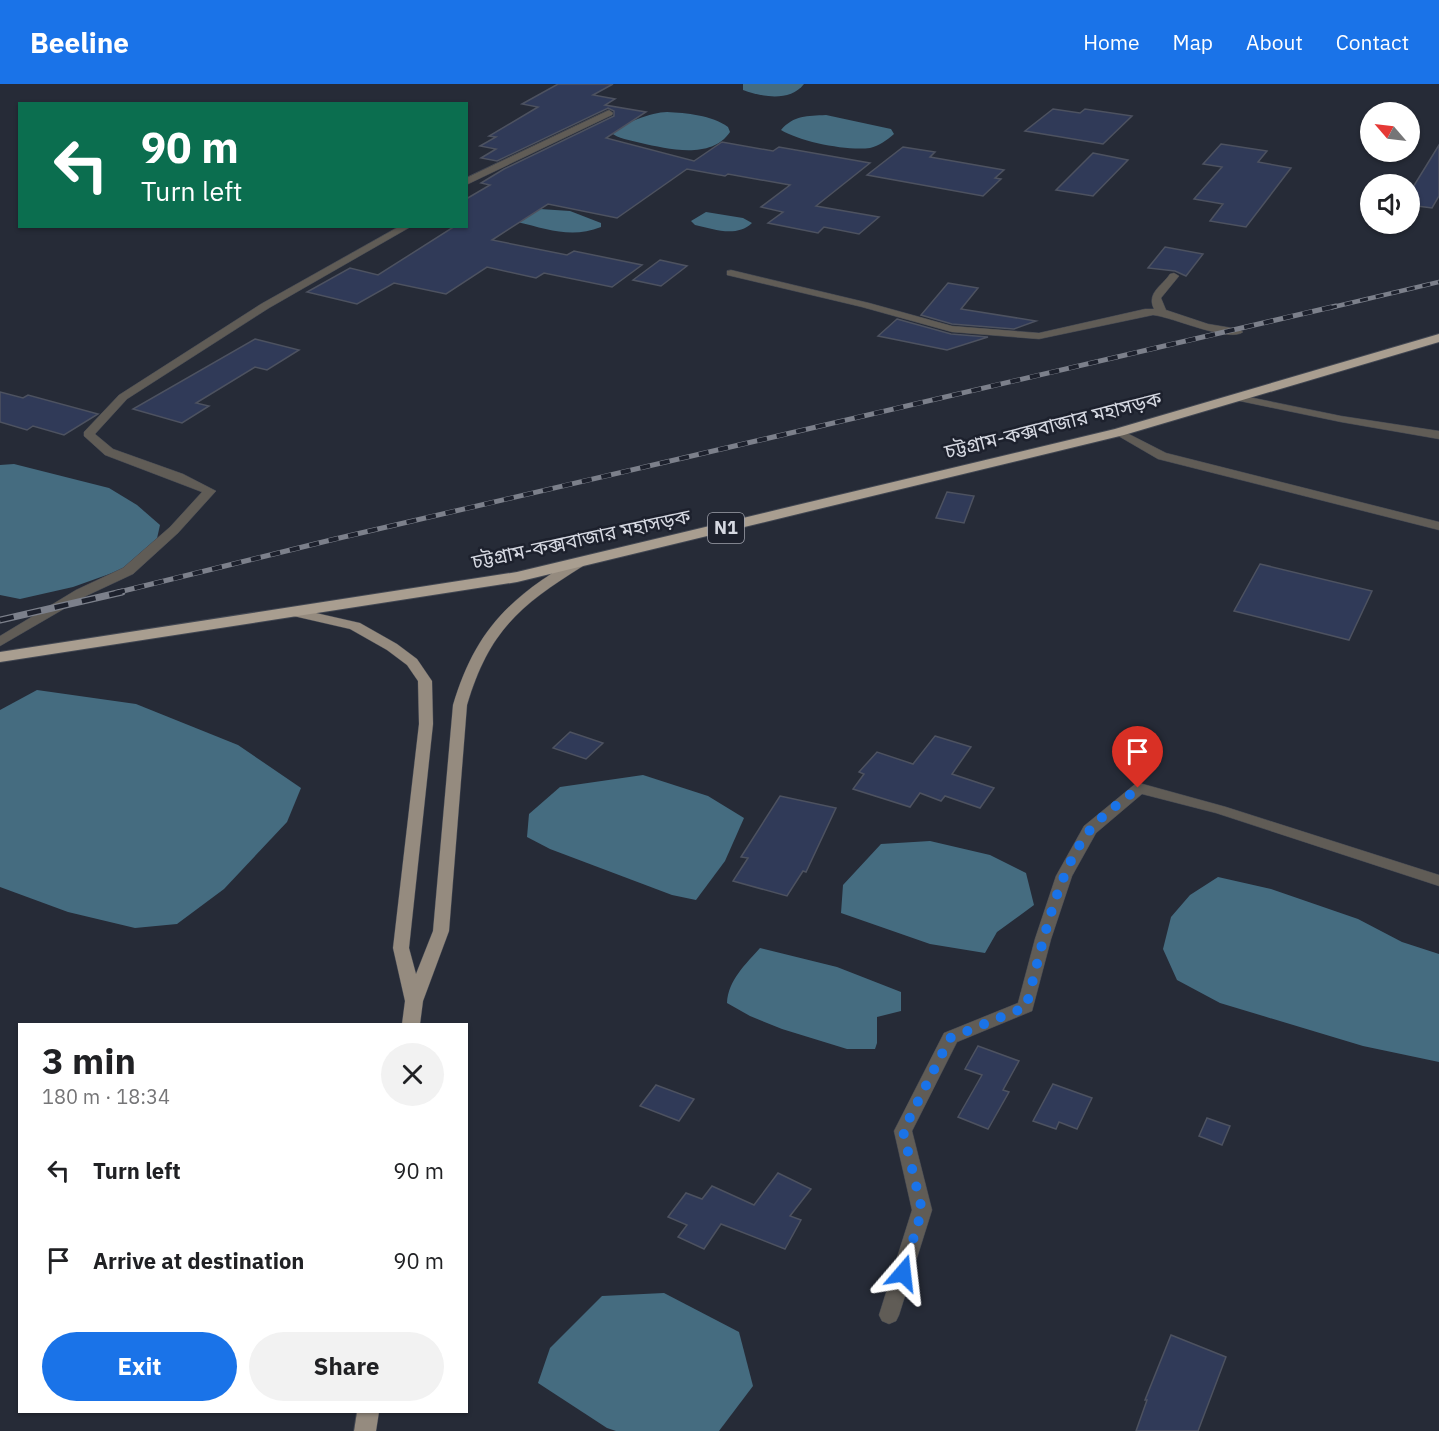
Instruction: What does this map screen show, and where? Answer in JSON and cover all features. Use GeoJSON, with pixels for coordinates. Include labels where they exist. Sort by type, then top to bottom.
{"type":"FeatureCollection","features":[{"type":"Feature","properties":{"kind":"highway","name":"চট্টগ্রাম-কক্সবাজার মহাসড়ক"},"geometry":{"type":"LineString","coordinates":[[0,657],[517,577],[1119,432],[1439,338]]}},
{"type":"Feature","properties":{"kind":"main road"},"geometry":{"type":"LineString","coordinates":[[411,1023],[414,1001],[441,931],[460,705],[472,667],[487,637],[511,610],[542,585],[578,563]]}},
{"type":"Feature","properties":{"kind":"main road"},"geometry":{"type":"LineString","coordinates":[[294,612],[355,626],[392,647],[412,662],[426,681],[426,724],[401,948],[414,1001]]}},
{"type":"Feature","properties":{"kind":"main road"},"geometry":{"type":"LineString","coordinates":[[365,1431],[368,1413]]}},
{"type":"Feature","properties":{"kind":"street"},"geometry":{"type":"LineString","coordinates":[[468,181],[609,113]]}},
{"type":"Feature","properties":{"kind":"street"},"geometry":{"type":"LineString","coordinates":[[0,642],[81,593],[128,571],[174,530],[210,491],[179,477],[109,452],[88,434],[123,397],[265,306],[404,228]]}},
{"type":"Feature","properties":{"kind":"street"},"geometry":{"type":"LineString","coordinates":[[731,273],[865,305],[952,330],[984,330],[1039,336],[1145,312],[1161,311],[1183,316],[1202,326],[1238,332]]}},
{"type":"Feature","properties":{"kind":"street"},"geometry":{"type":"LineString","coordinates":[[1161,311],[1156,296],[1172,282],[1174,276]]}},
{"type":"Feature","properties":{"kind":"street"},"geometry":{"type":"LineString","coordinates":[[1239,398],[1341,419],[1439,435]]}},
{"type":"Feature","properties":{"kind":"street"},"geometry":{"type":"LineString","coordinates":[[1119,432],[1162,456],[1439,526]]}},
{"type":"Feature","properties":{"kind":"street"},"geometry":{"type":"LineString","coordinates":[[889,1315],[922,1210],[903,1131],[950,1038],[1026,1007],[1064,876],[1090,830],[1138,788],[1221,810],[1439,881]]}},
{"type":"Feature","properties":{"kind":"water"},"geometry":{"type":"Polygon","coordinates":[[[743,84],[804,84],[791,94],[767,96],[743,90],[743,84]]]}},
{"type":"Feature","properties":{"kind":"water"},"geometry":{"type":"Polygon","coordinates":[[[667,112],[707,117],[722,123],[728,127],[730,132],[722,141],[712,146],[676,150],[620,138],[610,132],[646,116],[667,112]]]}},
{"type":"Feature","properties":{"kind":"water"},"geometry":{"type":"Polygon","coordinates":[[[826,115],[891,129],[894,134],[877,146],[860,149],[812,142],[781,130],[796,119],[826,115]]]}},
{"type":"Feature","properties":{"kind":"water"},"geometry":{"type":"Polygon","coordinates":[[[525,208],[570,211],[601,223],[601,227],[590,231],[569,233],[517,222],[525,208]]]}},
{"type":"Feature","properties":{"kind":"water"},"geometry":{"type":"Polygon","coordinates":[[[706,212],[743,218],[752,223],[746,228],[725,231],[695,225],[691,221],[706,212]]]}},
{"type":"Feature","properties":{"kind":"water"},"geometry":{"type":"Polygon","coordinates":[[[14,464],[109,488],[137,505],[160,525],[156,543],[129,567],[73,587],[20,599],[0,595],[0,465],[14,464]]]}},
{"type":"Feature","properties":{"kind":"water"},"geometry":{"type":"Polygon","coordinates":[[[37,690],[136,704],[238,745],[301,788],[287,822],[224,889],[177,924],[135,928],[68,912],[0,887],[0,710],[37,690]]]}},
{"type":"Feature","properties":{"kind":"water"},"geometry":{"type":"Polygon","coordinates":[[[643,775],[708,796],[744,818],[725,861],[696,900],[672,895],[550,849],[527,837],[529,814],[560,787],[643,775]]]}},
{"type":"Feature","properties":{"kind":"water"},"geometry":{"type":"Polygon","coordinates":[[[930,841],[990,855],[1026,873],[1034,905],[997,932],[985,953],[930,944],[841,913],[843,885],[881,844],[930,841]]]}},
{"type":"Feature","properties":{"kind":"water"},"geometry":{"type":"Polygon","coordinates":[[[1218,877],[1271,889],[1358,919],[1402,942],[1439,954],[1439,1062],[1363,1046],[1220,1003],[1177,980],[1163,949],[1171,917],[1190,895],[1218,877]]]}},
{"type":"Feature","properties":{"kind":"water"},"geometry":{"type":"Polygon","coordinates":[[[760,948],[837,967],[901,992],[901,1011],[877,1017],[875,1049],[847,1049],[782,1029],[750,1016],[727,1003],[728,995],[734,980],[760,948]]]}},
{"type":"Feature","properties":{"kind":"water"},"geometry":{"type":"Polygon","coordinates":[[[664,1293],[739,1332],[753,1386],[719,1431],[616,1431],[607,1428],[538,1383],[550,1348],[602,1296],[664,1293]]]}},
{"type":"Feature","properties":{"kind":"building"},"geometry":{"type":"Polygon","coordinates":[[[558,84],[613,84],[593,95],[615,99],[605,105],[646,112],[606,138],[694,161],[722,142],[773,151],[779,147],[870,163],[816,206],[879,217],[859,234],[824,227],[818,233],[768,223],[783,212],[761,207],[790,185],[687,169],[617,218],[548,204],[492,240],[567,255],[574,251],[642,265],[612,287],[544,273],[536,278],[487,267],[446,294],[394,283],[357,304],[307,292],[350,268],[378,275],[452,228],[468,228],[468,198],[490,185],[481,183],[504,169],[614,116],[614,111],[608,108],[497,161],[481,158],[496,149],[480,146],[496,137],[489,136],[538,107],[522,104],[558,84]]]}},
{"type":"Feature","properties":{"kind":"building"},"geometry":{"type":"Polygon","coordinates":[[[1053,109],[1080,113],[1085,109],[1132,116],[1103,144],[1025,131],[1053,109]]]}},
{"type":"Feature","properties":{"kind":"building"},"geometry":{"type":"Polygon","coordinates":[[[1221,144],[1267,151],[1258,162],[1291,168],[1246,227],[1210,221],[1223,204],[1194,199],[1222,167],[1203,164],[1221,144]]]}},
{"type":"Feature","properties":{"kind":"building"},"geometry":{"type":"Polygon","coordinates":[[[1439,145],[1439,196],[1432,208],[1420,206],[1420,176],[1439,145]]]}},
{"type":"Feature","properties":{"kind":"building"},"geometry":{"type":"Polygon","coordinates":[[[903,147],[935,152],[930,157],[1004,170],[995,178],[1001,179],[983,196],[867,175],[903,147]]]}},
{"type":"Feature","properties":{"kind":"building"},"geometry":{"type":"Polygon","coordinates":[[[1093,153],[1128,160],[1093,196],[1056,190],[1093,153]]]}},
{"type":"Feature","properties":{"kind":"building"},"geometry":{"type":"Polygon","coordinates":[[[1165,247],[1203,254],[1186,276],[1175,271],[1148,268],[1165,247]]]}},
{"type":"Feature","properties":{"kind":"building"},"geometry":{"type":"Polygon","coordinates":[[[660,260],[687,266],[661,286],[633,280],[660,260]]]}},
{"type":"Feature","properties":{"kind":"building"},"geometry":{"type":"Polygon","coordinates":[[[948,283],[978,288],[961,309],[1036,321],[1014,329],[952,324],[921,315],[948,283]]]}},
{"type":"Feature","properties":{"kind":"building"},"geometry":{"type":"Polygon","coordinates":[[[897,319],[951,334],[988,337],[947,350],[878,336],[897,319]]]}},
{"type":"Feature","properties":{"kind":"building"},"geometry":{"type":"Polygon","coordinates":[[[255,339],[299,350],[267,370],[255,367],[196,403],[209,406],[182,423],[133,409],[255,339]]]}},
{"type":"Feature","properties":{"kind":"building"},"geometry":{"type":"Polygon","coordinates":[[[0,392],[23,398],[28,395],[98,414],[64,435],[33,426],[27,430],[0,422],[0,392]]]}},
{"type":"Feature","properties":{"kind":"building"},"geometry":{"type":"Polygon","coordinates":[[[947,492],[974,496],[964,523],[936,518],[947,492]]]}},
{"type":"Feature","properties":{"kind":"building"},"geometry":{"type":"Polygon","coordinates":[[[1260,564],[1372,591],[1349,640],[1234,611],[1260,564]]]}},
{"type":"Feature","properties":{"kind":"building"},"geometry":{"type":"Polygon","coordinates":[[[570,732],[603,743],[586,759],[553,748],[570,732]]]}},
{"type":"Feature","properties":{"kind":"building"},"geometry":{"type":"Polygon","coordinates":[[[935,736],[971,747],[952,774],[994,788],[980,808],[945,796],[941,801],[920,793],[910,807],[853,789],[864,774],[859,772],[877,752],[913,764],[935,736]]]}},
{"type":"Feature","properties":{"kind":"building"},"geometry":{"type":"Polygon","coordinates":[[[780,796],[836,808],[806,872],[803,871],[787,896],[733,881],[748,858],[741,857],[780,796]]]}},
{"type":"Feature","properties":{"kind":"building"},"geometry":{"type":"Polygon","coordinates":[[[978,1046],[1019,1061],[1003,1090],[1009,1092],[988,1129],[958,1117],[982,1075],[965,1069],[978,1046]]]}},
{"type":"Feature","properties":{"kind":"building"},"geometry":{"type":"Polygon","coordinates":[[[1053,1084],[1092,1098],[1077,1129],[1059,1122],[1056,1129],[1033,1121],[1053,1084]]]}},
{"type":"Feature","properties":{"kind":"building"},"geometry":{"type":"Polygon","coordinates":[[[656,1085],[694,1099],[679,1121],[640,1106],[656,1085]]]}},
{"type":"Feature","properties":{"kind":"building"},"geometry":{"type":"Polygon","coordinates":[[[1207,1118],[1230,1126],[1222,1145],[1199,1136],[1207,1118]]]}},
{"type":"Feature","properties":{"kind":"building"},"geometry":{"type":"Polygon","coordinates":[[[778,1173],[811,1189],[790,1216],[801,1220],[785,1249],[721,1224],[704,1249],[678,1237],[687,1225],[668,1217],[686,1193],[702,1199],[712,1186],[754,1205],[778,1173]]]}},
{"type":"Feature","properties":{"kind":"building"},"geometry":{"type":"Polygon","coordinates":[[[1171,1335],[1226,1357],[1198,1431],[1136,1431],[1147,1400],[1145,1400],[1171,1335]]]}},
{"type":"Feature","properties":{"kind":"railway"},"geometry":{"type":"LineString","coordinates":[[1329,308],[1439,282]]}},
{"type":"Feature","properties":{"kind":"railway"},"geometry":{"type":"LineString","coordinates":[[115,593],[335,539],[1336,306]]}},
{"type":"Feature","properties":{"kind":"railway"},"geometry":{"type":"LineString","coordinates":[[0,620],[122,592]]}},
{"type":"Feature","properties":{"kind":"route"},"geometry":{"type":"LineString","coordinates":[[903,1273],[922,1210],[903,1131],[950,1038],[1026,1007],[1064,876],[1090,830],[1138,788]]}}]}
